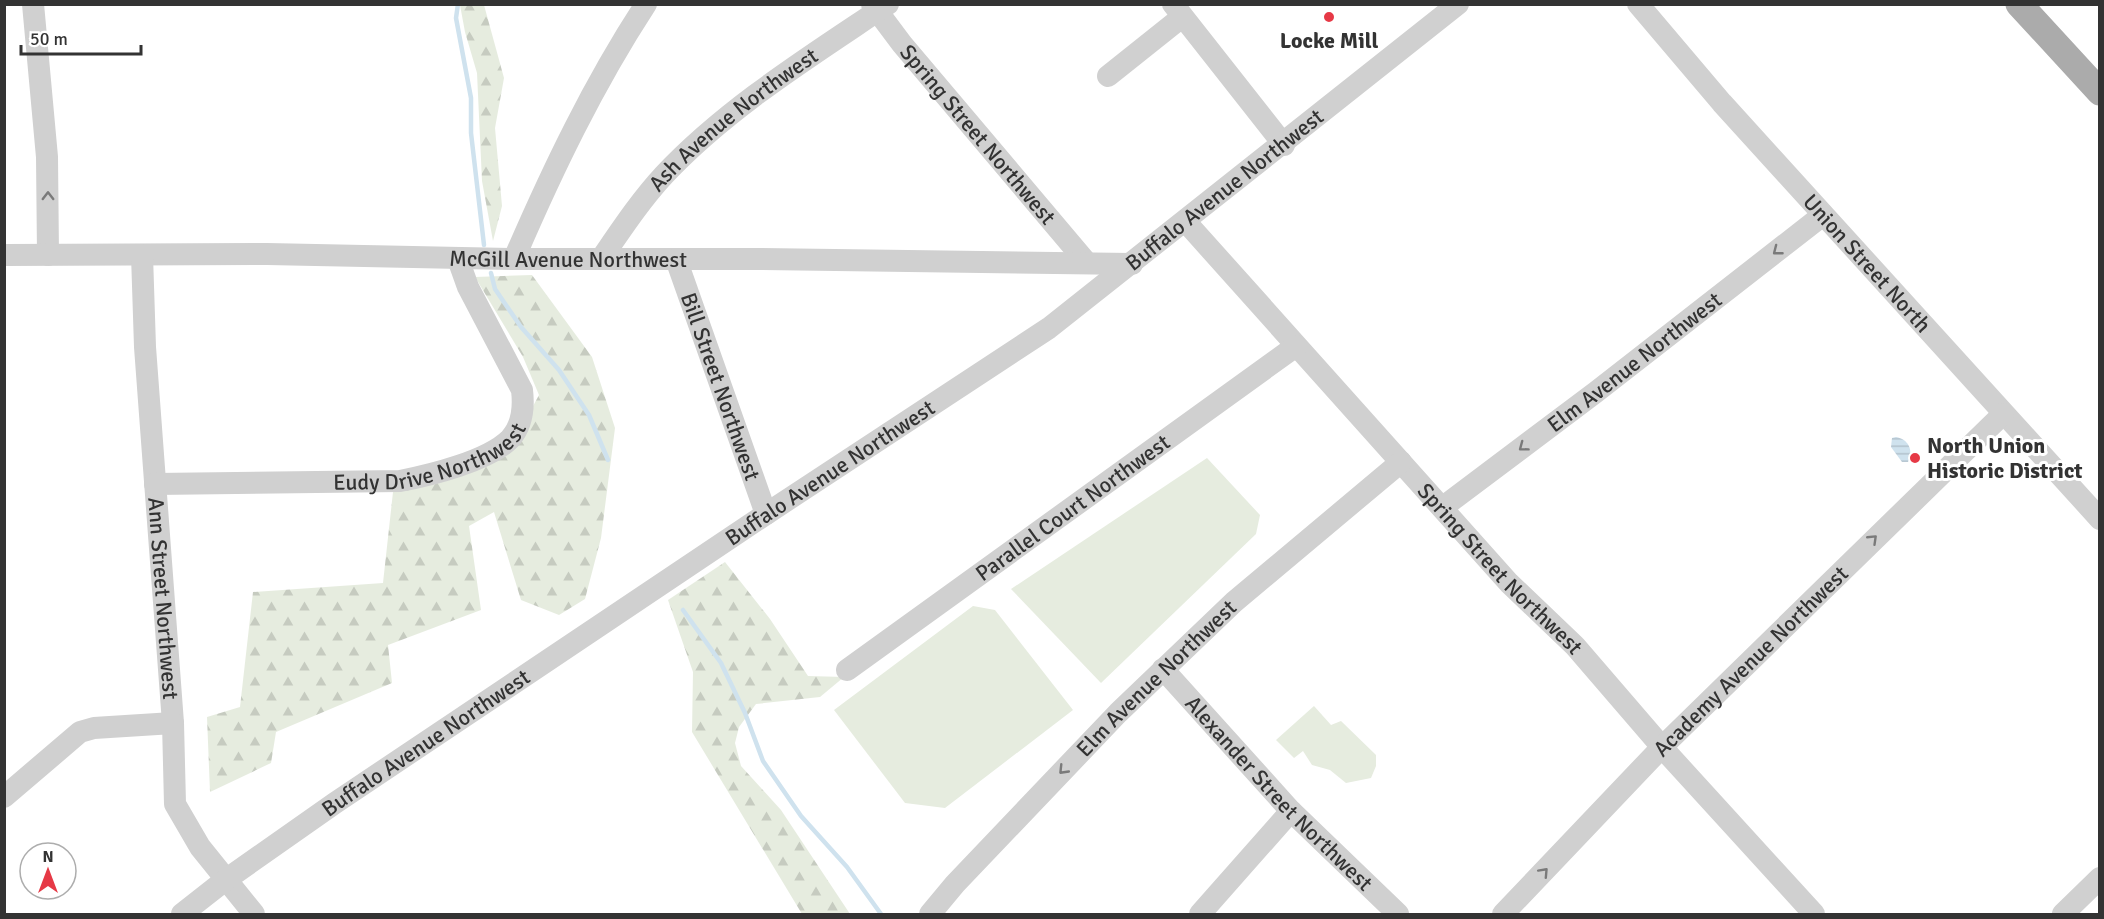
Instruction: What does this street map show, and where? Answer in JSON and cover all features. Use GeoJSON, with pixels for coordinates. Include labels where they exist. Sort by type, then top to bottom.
{"type":"FeatureCollection","features":[{"type":"Feature","properties":{"kind":"main road"},"geometry":{"type":"LineString","coordinates":[[2019,4],[2100,92]]}},
{"type":"Feature","properties":{"kind":"street"},"geometry":{"type":"LineString","coordinates":[[33,4],[47,157],[48,255]]}},
{"type":"Feature","properties":{"kind":"street"},"geometry":{"type":"LineString","coordinates":[[514,259],[553,170],[585,106],[646,4]]}},
{"type":"Feature","properties":{"kind":"street","name":"Buffalo Avenue Northwest"},"geometry":{"type":"LineString","coordinates":[[182,915],[224,880],[766,514],[1049,328],[1284,145],[1458,4]]}},
{"type":"Feature","properties":{"kind":"street","name":"Union Street North"},"geometry":{"type":"LineString","coordinates":[[1638,4],[1823,215],[2100,519]]}},
{"type":"Feature","properties":{"kind":"street","name":"Ash Avenue Northwest"},"geometry":{"type":"LineString","coordinates":[[602,259],[636,207],[664,175],[707,134],[786,73],[879,7]]}},
{"type":"Feature","properties":{"kind":"street","name":"Spring Street Northwest"},"geometry":{"type":"LineString","coordinates":[[879,7],[902,44],[1087,263]]}},
{"type":"Feature","properties":{"kind":"street"},"geometry":{"type":"LineString","coordinates":[[1108,76],[1177,10],[1284,145]]}},
{"type":"Feature","properties":{"kind":"street","name":"Elm Avenue Northwest"},"geometry":{"type":"LineString","coordinates":[[1443,507],[1596,392],[1823,215]]}},
{"type":"Feature","properties":{"kind":"street","name":"Spring Street Northwest"},"geometry":{"type":"LineString","coordinates":[[1186,222],[1509,583],[1575,646],[1662,747],[1814,915]]}},
{"type":"Feature","properties":{"kind":"street","name":"McGill Avenue Northwest"},"geometry":{"type":"LineString","coordinates":[[4,255],[267,254],[458,259],[1132,264]]}},
{"type":"Feature","properties":{"kind":"street","name":"Ann Street Northwest"},"geometry":{"type":"LineString","coordinates":[[142,255],[172,723],[175,804],[224,880],[254,915]]}},
{"type":"Feature","properties":{"kind":"street","name":"Eudy Drive Northwest"},"geometry":{"type":"LineString","coordinates":[[155,484],[400,481],[425,476],[487,454],[510,438],[520,421],[524,407],[522,390],[468,287],[458,259]]}},
{"type":"Feature","properties":{"kind":"street","name":"Bill Street Northwest"},"geometry":{"type":"LineString","coordinates":[[676,259],[766,514]]}},
{"type":"Feature","properties":{"kind":"street","name":"Parallel Court Northwest"},"geometry":{"type":"LineString","coordinates":[[847,670],[1296,346]]}},
{"type":"Feature","properties":{"kind":"street","name":"Academy Avenue Northwest"},"geometry":{"type":"LineString","coordinates":[[1503,915],[1662,747],[2004,414]]}},
{"type":"Feature","properties":{"kind":"street","name":"Elm Avenue Northwest"},"geometry":{"type":"LineString","coordinates":[[930,915],[955,884],[1163,669],[1234,602],[1401,462]]}},
{"type":"Feature","properties":{"kind":"street","name":"Alexander Street Northwest"},"geometry":{"type":"LineString","coordinates":[[1163,669],[1291,811],[1398,915]]}},
{"type":"Feature","properties":{"kind":"street"},"geometry":{"type":"LineString","coordinates":[[4,797],[80,732],[94,728],[172,723]]}},
{"type":"Feature","properties":{"kind":"street"},"geometry":{"type":"LineString","coordinates":[[1200,915],[1291,811]]}},
{"type":"Feature","properties":{"kind":"street"},"geometry":{"type":"LineString","coordinates":[[2063,915],[2100,878]]}},
{"type":"Feature","properties":{"kind":"green space"},"geometry":{"type":"Polygon","coordinates":[[[460,5],[484,5],[504,78],[495,128],[502,206],[493,241],[482,181],[477,73],[460,5]]]}},
{"type":"Feature","properties":{"kind":"green space"},"geometry":{"type":"Polygon","coordinates":[[[532,275],[592,357],[615,428],[601,538],[585,599],[559,615],[521,600],[494,512],[469,526],[481,610],[388,645],[392,683],[276,732],[271,763],[210,792],[207,717],[240,707],[253,592],[383,583],[393,492],[506,456],[539,395],[523,357],[475,277],[532,275]]]}},
{"type":"Feature","properties":{"kind":"green space"},"geometry":{"type":"Polygon","coordinates":[[[1207,458],[1260,515],[1256,534],[1101,683],[1011,589],[1207,458]]]}},
{"type":"Feature","properties":{"kind":"green space"},"geometry":{"type":"Polygon","coordinates":[[[725,562],[770,619],[808,676],[844,677],[820,697],[756,704],[739,727],[735,743],[741,766],[781,810],[850,914],[802,914],[692,732],[693,672],[668,600],[725,562]]]}},
{"type":"Feature","properties":{"kind":"green space"},"geometry":{"type":"Polygon","coordinates":[[[973,606],[995,610],[1073,710],[945,808],[905,803],[834,710],[973,606]]]}},
{"type":"Feature","properties":{"kind":"green space"},"geometry":{"type":"Polygon","coordinates":[[[1314,706],[1331,725],[1341,721],[1376,755],[1376,766],[1371,778],[1346,783],[1330,770],[1312,765],[1303,751],[1294,758],[1276,740],[1314,706]]]}},
{"type":"Feature","properties":{"kind":"water"},"geometry":{"type":"Polygon","coordinates":[[[1892,438],[1904,440],[1909,446],[1908,462],[1902,462],[1891,447],[1892,438]]]}},
{"type":"Feature","properties":{"kind":"waterway"},"geometry":{"type":"LineString","coordinates":[[458,4],[456,18],[471,98],[471,133],[484,245]]}},
{"type":"Feature","properties":{"kind":"waterway"},"geometry":{"type":"LineString","coordinates":[[491,273],[495,289],[521,327],[559,370],[589,415],[608,460]]}},
{"type":"Feature","properties":{"kind":"waterway"},"geometry":{"type":"LineString","coordinates":[[683,610],[721,663],[745,713],[763,761],[801,816],[847,867],[881,914]]}},
{"type":"Feature","properties":{"kind":"place","name":"Locke Mill"},"geometry":{"type":"Point","coordinates":[1329,17]}},
{"type":"Feature","properties":{"kind":"place","name":"North Union Historic District"},"geometry":{"type":"Point","coordinates":[1915,458]}}]}
